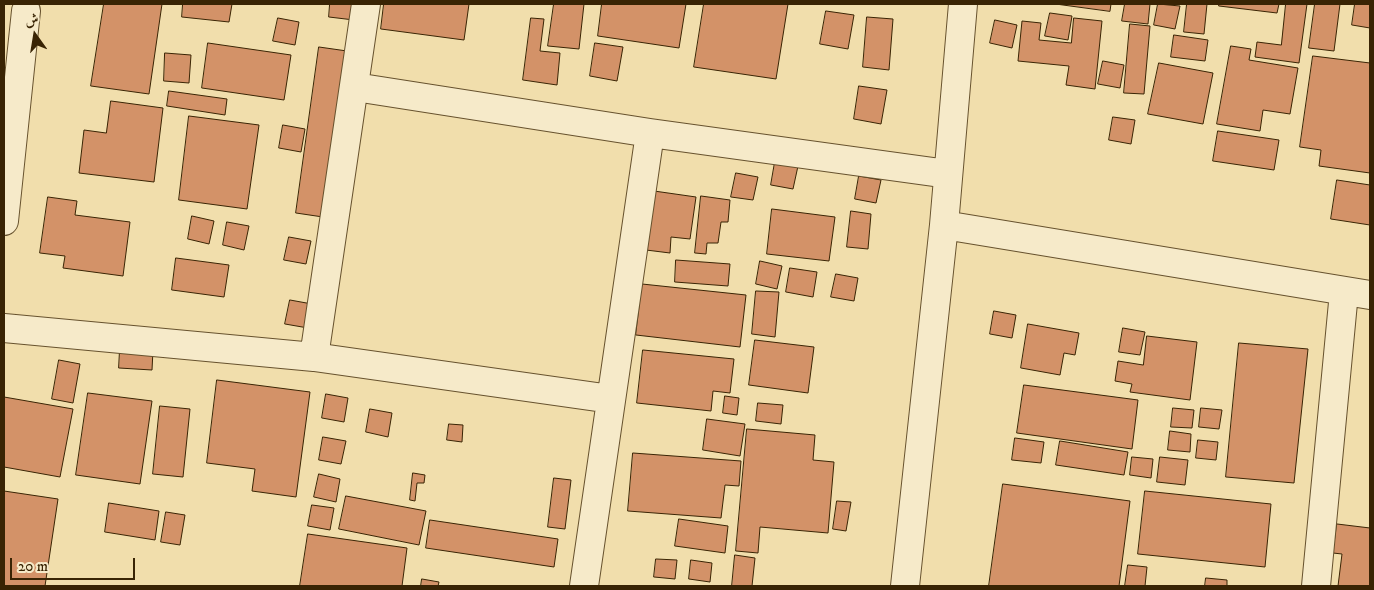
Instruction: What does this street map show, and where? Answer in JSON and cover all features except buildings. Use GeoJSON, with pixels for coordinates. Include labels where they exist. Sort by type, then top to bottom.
{"type":"FeatureCollection","features":[{"type":"Feature","properties":{"kind":"street"},"geometry":{"type":"LineString","coordinates":[[314,356],[366,4]]}},
{"type":"Feature","properties":{"kind":"street"},"geometry":{"type":"LineString","coordinates":[[905,586],[944,225],[963,4]]}},
{"type":"Feature","properties":{"kind":"street"},"geometry":{"type":"LineString","coordinates":[[4,221],[19,7]]}},
{"type":"Feature","properties":{"kind":"street"},"geometry":{"type":"LineString","coordinates":[[355,87],[650,132],[948,174]]}},
{"type":"Feature","properties":{"kind":"street"},"geometry":{"type":"LineString","coordinates":[[584,586],[650,132]]}},
{"type":"Feature","properties":{"kind":"street"},"geometry":{"type":"LineString","coordinates":[[944,225],[1370,295]]}},
{"type":"Feature","properties":{"kind":"street"},"geometry":{"type":"LineString","coordinates":[[1316,586],[1344,292]]}},
{"type":"Feature","properties":{"kind":"street"},"geometry":{"type":"LineString","coordinates":[[4,328],[314,356],[611,398]]}}]}
